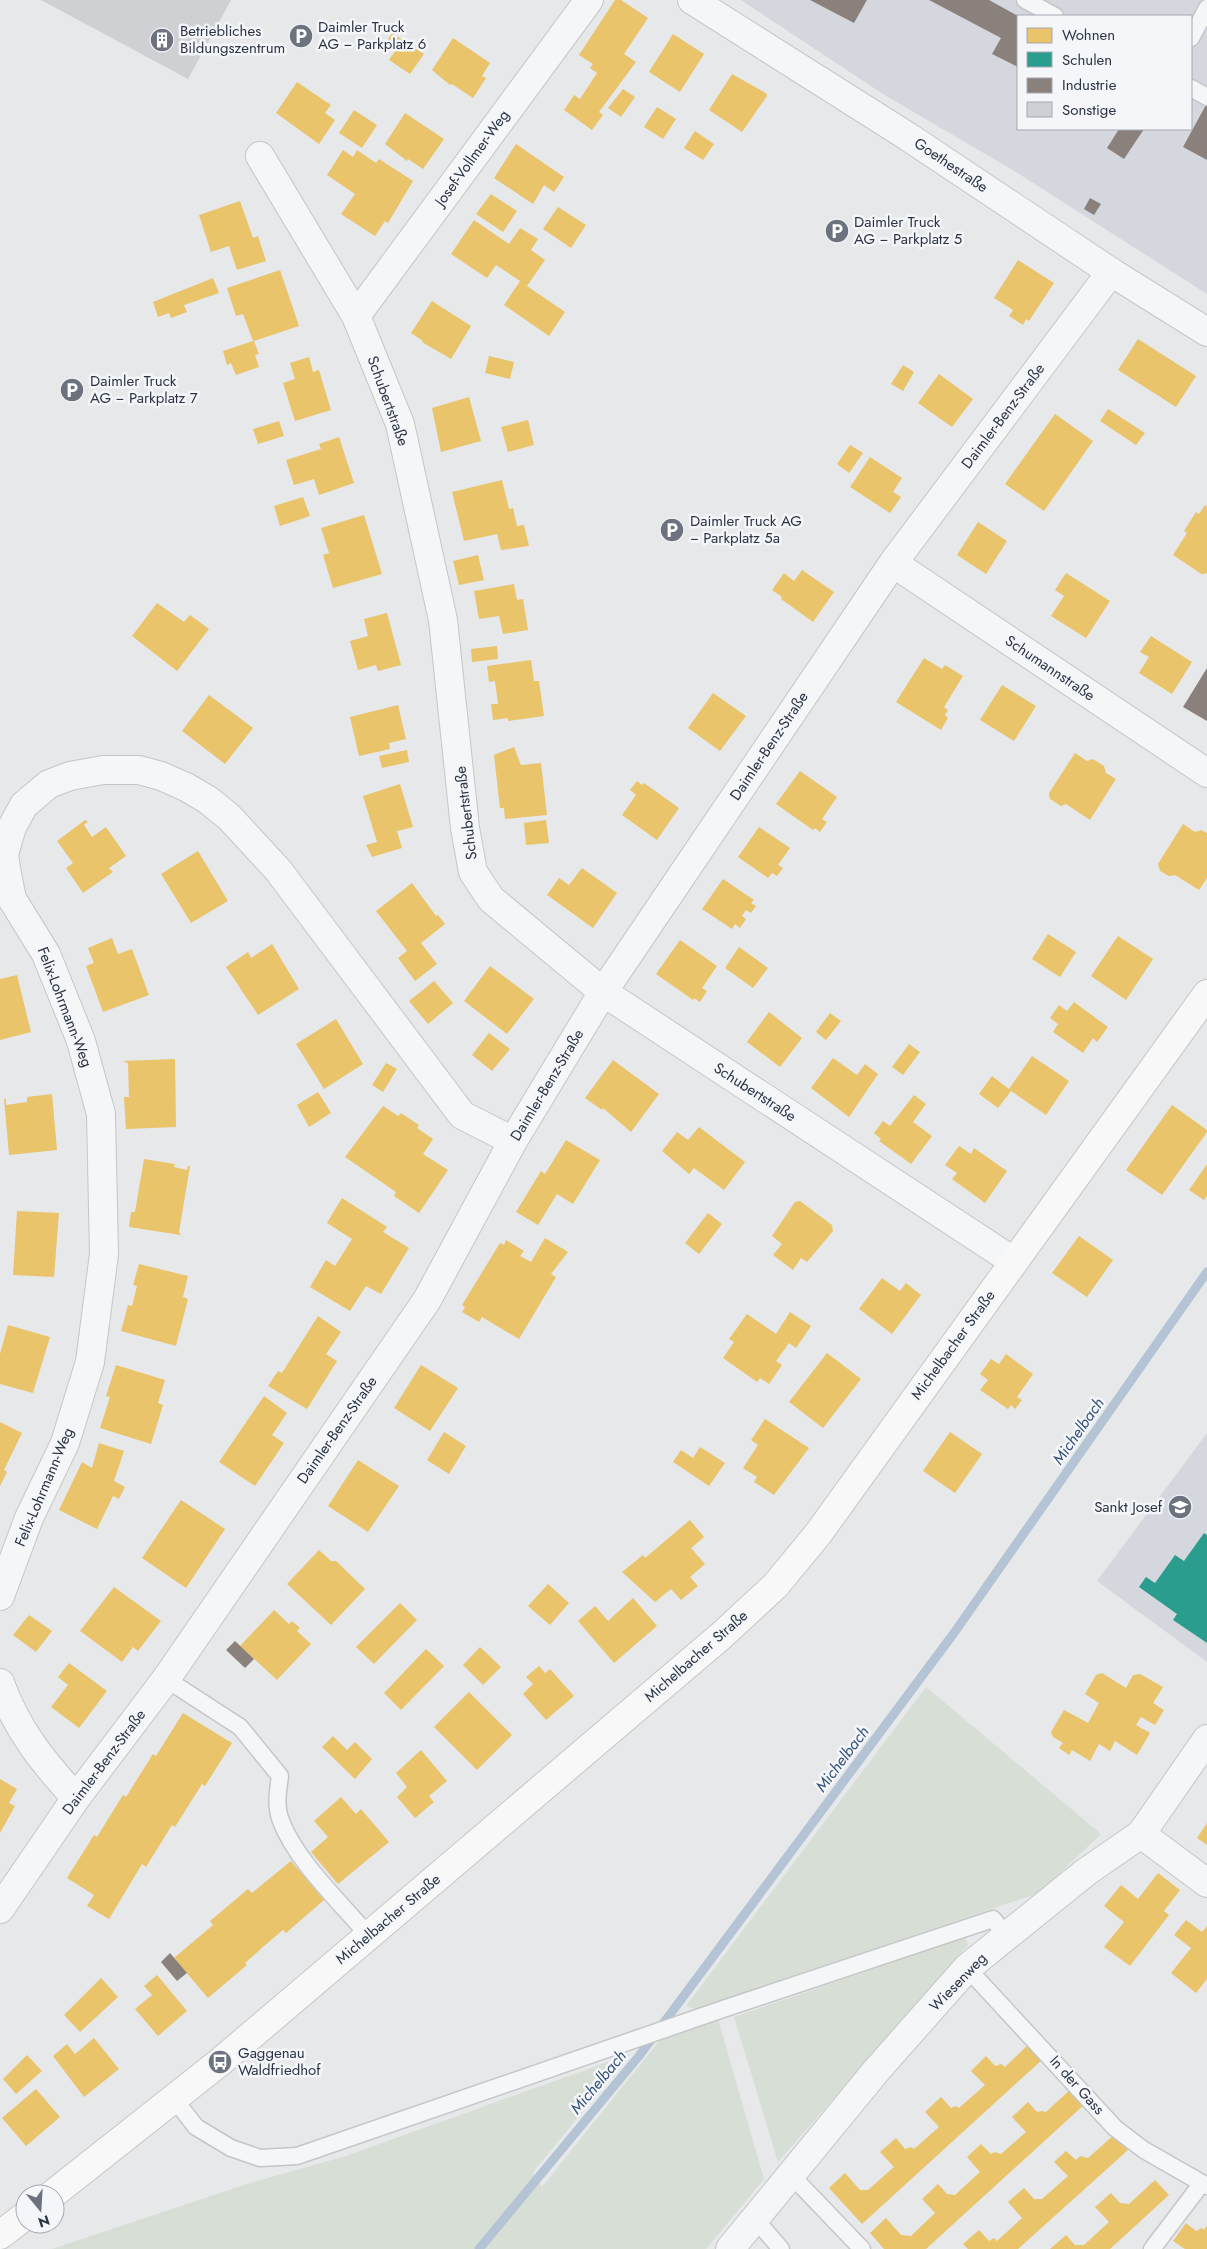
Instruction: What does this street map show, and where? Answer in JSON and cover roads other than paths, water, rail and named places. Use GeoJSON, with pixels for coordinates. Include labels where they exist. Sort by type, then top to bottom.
{"type":"FeatureCollection","features":[{"type":"Feature","properties":{"kind":"main road","name":"Michelbacher Straße"},"geometry":{"type":"LineString","coordinates":[[65,2185],[174,2100],[369,1936],[722,1635],[774,1586],[818,1534],[1207,994]]}},
{"type":"Feature","properties":{"kind":"main road"},"geometry":{"type":"LineString","coordinates":[[0,2235],[15,2224]]}},
{"type":"Feature","properties":{"kind":"street","name":"Josef-Vollmer-Weg"},"geometry":{"type":"LineString","coordinates":[[356,316],[588,0]]}},
{"type":"Feature","properties":{"kind":"street","name":"Goethestraße"},"geometry":{"type":"LineString","coordinates":[[692,0],[907,136],[1111,272],[1207,332]]}},
{"type":"Feature","properties":{"kind":"street","name":"Schubertstraße"},"geometry":{"type":"LineString","coordinates":[[260,156],[356,316],[400,424],[443,620],[465,828],[473,872],[491,900],[603,992],[1013,1261]]}},
{"type":"Feature","properties":{"kind":"street","name":"Daimler-Benz-Straße"},"geometry":{"type":"LineString","coordinates":[[0,1908],[76,1798],[166,1678],[427,1300],[513,1141],[603,992],[893,563],[1111,272]]}},
{"type":"Feature","properties":{"kind":"street","name":"Schumannstraße"},"geometry":{"type":"LineString","coordinates":[[893,563],[1205,768]]}},
{"type":"Feature","properties":{"kind":"street","name":"Felix-Lohrmann-Weg"},"geometry":{"type":"LineString","coordinates":[[0,1596],[29,1518],[65,1443],[90,1362],[104,1254],[101,1114],[81,1041],[46,954],[12,899],[7,874],[4,854],[12,827],[24,804],[49,784],[70,776],[104,770],[139,770],[161,776],[186,787],[208,800],[228,817],[278,870],[462,1115],[513,1141]]}},
{"type":"Feature","properties":{"kind":"street"},"geometry":{"type":"LineString","coordinates":[[0,1683],[22,1731],[40,1759],[76,1798]]}},
{"type":"Feature","properties":{"kind":"street","name":"Wiesenweg"},"geometry":{"type":"LineString","coordinates":[[730,2249],[756,2220],[876,2071],[967,1968],[1086,1872],[1141,1834],[1207,1739]]}},
{"type":"Feature","properties":{"kind":"street"},"geometry":{"type":"LineString","coordinates":[[1141,1834],[1207,1883]]}},
{"type":"Feature","properties":{"kind":"lane"},"geometry":{"type":"LineString","coordinates":[[1025,0],[1053,15]]}},
{"type":"Feature","properties":{"kind":"lane"},"geometry":{"type":"LineString","coordinates":[[1192,36],[1207,8]]}},
{"type":"Feature","properties":{"kind":"lane"},"geometry":{"type":"LineString","coordinates":[[1192,89],[1207,97]]}},
{"type":"Feature","properties":{"kind":"lane"},"geometry":{"type":"LineString","coordinates":[[166,1678],[240,1727],[280,1776],[277,1798],[281,1820],[297,1852],[369,1936]]}},
{"type":"Feature","properties":{"kind":"lane"},"geometry":{"type":"LineString","coordinates":[[174,2100],[196,2127],[231,2148],[260,2158],[297,2156],[633,2040],[993,1919],[1006,1935]]}},
{"type":"Feature","properties":{"kind":"lane","name":"In der Gass"},"geometry":{"type":"LineString","coordinates":[[967,1968],[1116,2128],[1144,2150],[1204,2185],[1152,2249]]}},
{"type":"Feature","properties":{"kind":"lane"},"geometry":{"type":"LineString","coordinates":[[792,2176],[862,2249]]}},
{"type":"Feature","properties":{"kind":"lane"},"geometry":{"type":"LineString","coordinates":[[756,2220],[782,2249]]}},
{"type":"Feature","properties":{"kind":"waterway","name":"Michelbach"},"geometry":{"type":"LineString","coordinates":[[479,2249],[639,2056],[954,1633],[1207,1272]]}},
{"type":"Feature","properties":{"kind":"place","name":"Daimler Truck AG − Parkplatz 6"},"geometry":{"type":"Point","coordinates":[301,36]}},
{"type":"Feature","properties":{"kind":"place","name":"Betriebliches Bildungszentrum"},"geometry":{"type":"Point","coordinates":[162,40]}},
{"type":"Feature","properties":{"kind":"place","name":"Daimler Truck AG − Parkplatz 5"},"geometry":{"type":"Point","coordinates":[837,231]}},
{"type":"Feature","properties":{"kind":"place","name":"Daimler Truck AG − Parkplatz 7"},"geometry":{"type":"Point","coordinates":[72,390]}},
{"type":"Feature","properties":{"kind":"place","name":"Daimler Truck AG − Parkplatz 5a"},"geometry":{"type":"Point","coordinates":[672,530]}},
{"type":"Feature","properties":{"kind":"place","name":"Sankt Josef"},"geometry":{"type":"Point","coordinates":[1180,1507]}},
{"type":"Feature","properties":{"kind":"place","name":"Gaggenau Waldfriedhof"},"geometry":{"type":"Point","coordinates":[220,2062]}}]}
